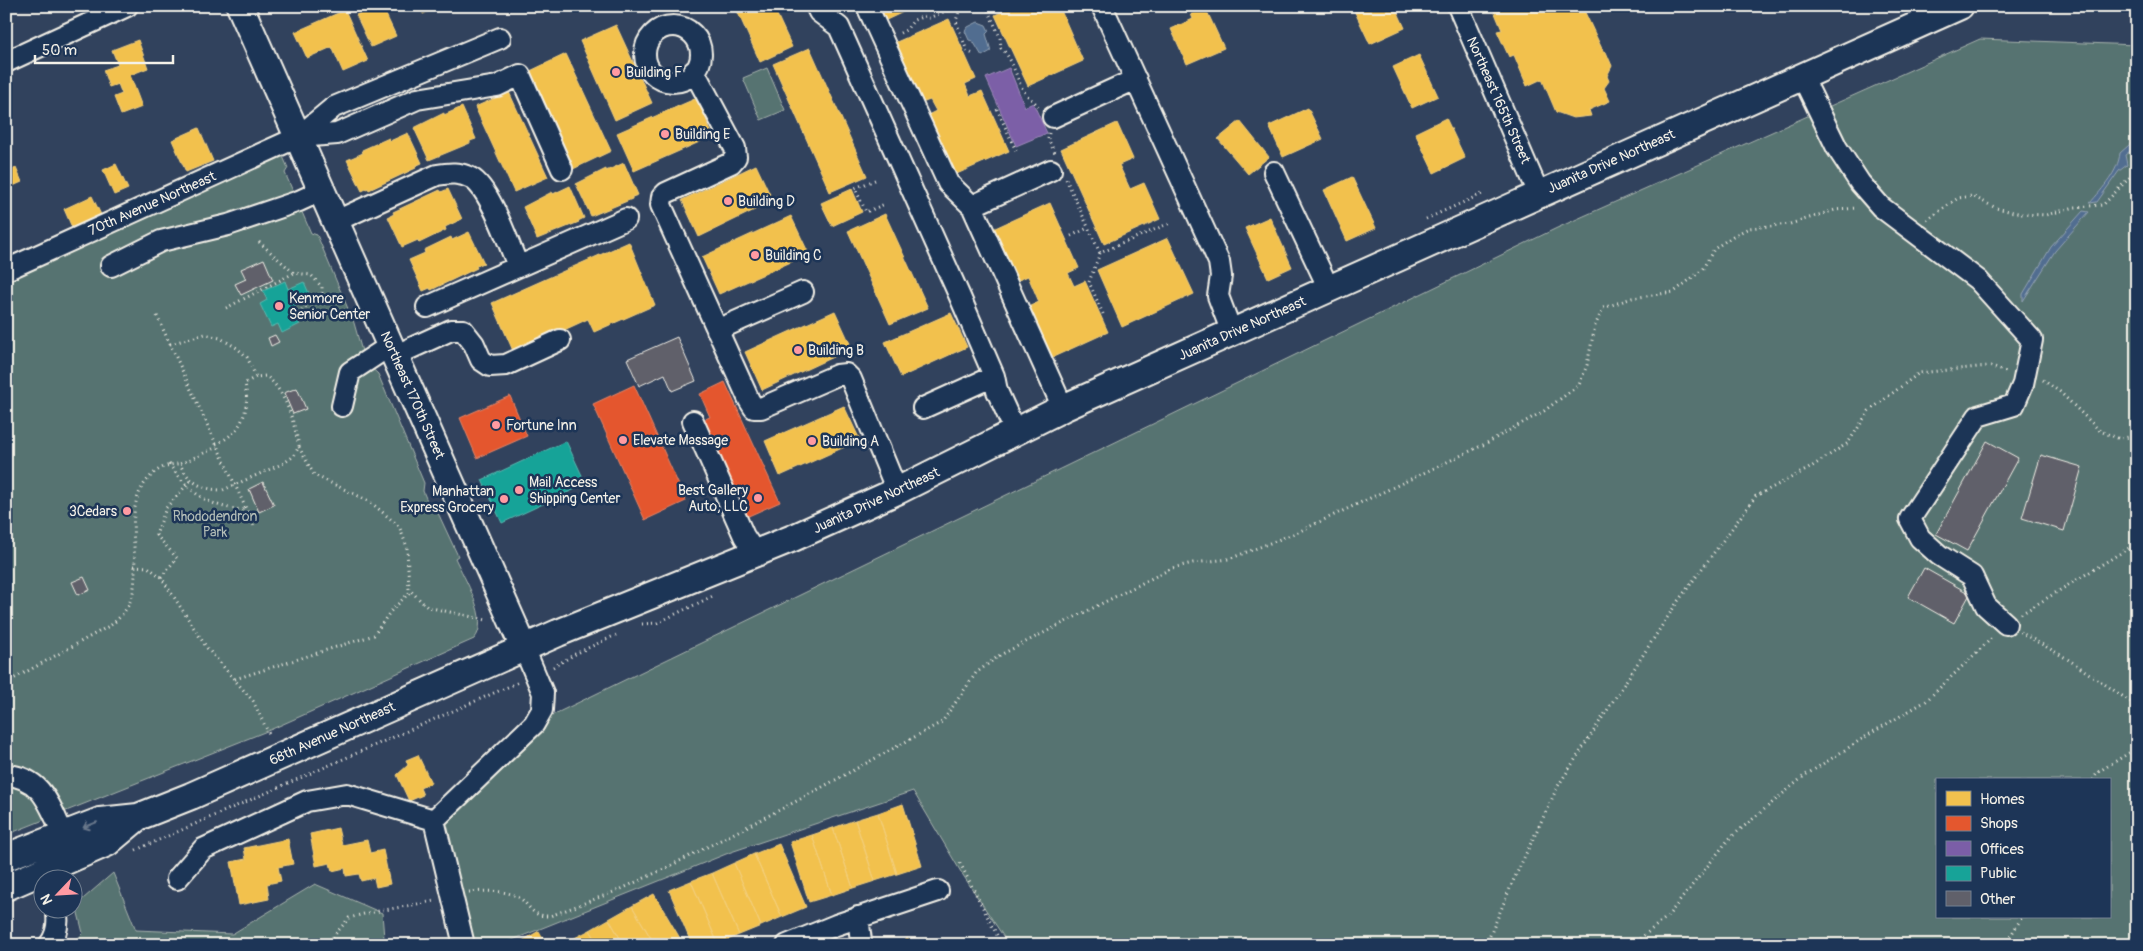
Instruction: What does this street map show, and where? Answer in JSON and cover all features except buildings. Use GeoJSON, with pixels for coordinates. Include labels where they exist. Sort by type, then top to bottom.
{"type":"FeatureCollection","features":[{"type":"Feature","properties":{"kind":"main road","name":"Northeast 170th Street"},"geometry":{"type":"LineString","coordinates":[[240,6],[524,648]]}},
{"type":"Feature","properties":{"kind":"main road","name":"Juanita Drive Northeast"},"geometry":{"type":"LineString","coordinates":[[524,648],[755,553],[897,490],[1064,408],[1955,7]]}},
{"type":"Feature","properties":{"kind":"main road","name":"68th Avenue Northeast"},"geometry":{"type":"LineString","coordinates":[[6,857],[100,821],[138,817],[191,796],[524,648]]}},
{"type":"Feature","properties":{"kind":"main road","name":"68th Avenue Northeast"},"geometry":{"type":"LineString","coordinates":[[56,868],[107,843],[138,817]]}},
{"type":"Feature","properties":{"kind":"main road","name":"68th Avenue Northeast"},"geometry":{"type":"LineString","coordinates":[[6,886],[32,878]]}},
{"type":"Feature","properties":{"kind":"street"},"geometry":{"type":"LineString","coordinates":[[6,62],[127,6]]}},
{"type":"Feature","properties":{"kind":"street"},"geometry":{"type":"LineString","coordinates":[[816,6],[819,12],[839,27],[994,376],[997,391],[1016,433]]}},
{"type":"Feature","properties":{"kind":"street"},"geometry":{"type":"LineString","coordinates":[[867,6],[948,183],[972,206],[1064,408]]}},
{"type":"Feature","properties":{"kind":"street"},"geometry":{"type":"LineString","coordinates":[[1102,6],[1219,262],[1221,276],[1218,296],[1232,333]]}},
{"type":"Feature","properties":{"kind":"street","name":"Northeast 165th Street"},"geometry":{"type":"LineString","coordinates":[[1458,6],[1540,194]]}},
{"type":"Feature","properties":{"kind":"street","name":"70th Avenue Northeast"},"geometry":{"type":"LineString","coordinates":[[6,270],[298,137],[334,107],[500,38]]}},
{"type":"Feature","properties":{"kind":"street"},"geometry":{"type":"LineString","coordinates":[[694,71],[735,148],[736,157],[731,163],[666,193],[662,197],[661,205],[754,408],[762,408],[837,375],[846,374],[851,379],[897,490]]}},
{"type":"Feature","properties":{"kind":"street","name":"70th Avenue Northeast"},"geometry":{"type":"LineString","coordinates":[[298,137],[337,134],[417,100],[497,86],[520,75],[562,169]]}},
{"type":"Feature","properties":{"kind":"street"},"geometry":{"type":"LineString","coordinates":[[1802,76],[1837,148],[1860,183],[1881,206],[1978,280],[2032,340],[2026,374],[2014,405],[1978,416],[1910,519],[1920,538],[1939,555],[1972,576],[1986,606],[2006,624]]}},
{"type":"Feature","properties":{"kind":"street"},"geometry":{"type":"LineString","coordinates":[[1046,117],[1136,79]]}},
{"type":"Feature","properties":{"kind":"street"},"geometry":{"type":"LineString","coordinates":[[972,206],[1057,166]]}},
{"type":"Feature","properties":{"kind":"street"},"geometry":{"type":"LineString","coordinates":[[1274,172],[1329,289]]}},
{"type":"Feature","properties":{"kind":"street"},"geometry":{"type":"LineString","coordinates":[[336,221],[437,175],[461,174],[472,178],[486,194],[518,266]]}},
{"type":"Feature","properties":{"kind":"street"},"geometry":{"type":"LineString","coordinates":[[111,266],[161,242],[228,224],[299,201],[322,190]]}},
{"type":"Feature","properties":{"kind":"street"},"geometry":{"type":"LineString","coordinates":[[427,307],[626,218]]}},
{"type":"Feature","properties":{"kind":"street"},"geometry":{"type":"LineString","coordinates":[[717,330],[804,292]]}},
{"type":"Feature","properties":{"kind":"street"},"geometry":{"type":"LineString","coordinates":[[342,406],[350,372],[393,350],[451,330],[463,330],[474,344],[481,360],[490,366],[506,364],[560,340]]}},
{"type":"Feature","properties":{"kind":"street"},"geometry":{"type":"LineString","coordinates":[[923,408],[994,376]]}},
{"type":"Feature","properties":{"kind":"street"},"geometry":{"type":"LineString","coordinates":[[693,421],[744,536],[755,553]]}},
{"type":"Feature","properties":{"kind":"street"},"geometry":{"type":"LineString","coordinates":[[434,820],[534,724],[542,710],[544,693],[524,648]]}},
{"type":"Feature","properties":{"kind":"street"},"geometry":{"type":"LineString","coordinates":[[6,775],[19,776],[36,785],[48,802],[64,836]]}},
{"type":"Feature","properties":{"kind":"street"},"geometry":{"type":"LineString","coordinates":[[177,879],[203,849],[307,801],[347,794],[434,820]]}},
{"type":"Feature","properties":{"kind":"street"},"geometry":{"type":"LineString","coordinates":[[434,820],[464,945]]}},
{"type":"Feature","properties":{"kind":"street"},"geometry":{"type":"LineString","coordinates":[[787,945],[858,917],[938,891]]}},
{"type":"Feature","properties":{"kind":"street"},"geometry":{"type":"LineString","coordinates":[[858,917],[860,945]]}},
{"type":"Feature","properties":{"kind":"street"},"geometry":{"type":"LineString","coordinates":[[49,945],[56,935],[58,927],[57,918]]}},
{"type":"Feature","properties":{"kind":"path"},"geometry":{"type":"LineString","coordinates":[[883,42],[906,30],[914,20],[926,16],[929,18],[953,8],[965,6]]}},
{"type":"Feature","properties":{"kind":"path"},"geometry":{"type":"LineString","coordinates":[[980,6],[989,7],[1000,37],[1001,48],[1009,56],[1026,94],[1036,102],[1046,117],[1049,132],[1048,139],[1057,166],[1100,253]]}},
{"type":"Feature","properties":{"kind":"path"},"geometry":{"type":"LineString","coordinates":[[960,8],[956,21],[967,50],[973,54]]}},
{"type":"Feature","properties":{"kind":"path"},"geometry":{"type":"LineString","coordinates":[[997,109],[1017,153]]}},
{"type":"Feature","properties":{"kind":"path"},"geometry":{"type":"LineString","coordinates":[[1913,229],[1958,198],[1972,196],[1996,208],[2022,214],[2046,215],[2075,208],[2103,205],[2131,176],[2137,174]]}},
{"type":"Feature","properties":{"kind":"path"},"geometry":{"type":"LineString","coordinates":[[875,180],[855,188],[866,212],[886,204]]}},
{"type":"Feature","properties":{"kind":"path"},"geometry":{"type":"LineString","coordinates":[[326,945],[349,918],[368,913],[483,891],[515,895],[532,912],[540,916],[550,916],[618,890],[666,868],[777,811],[942,722],[976,673],[1000,655],[1172,568],[1193,563],[1229,560],[1298,532],[1483,445],[1544,411],[1579,385],[1586,365],[1594,326],[1603,308],[1632,298],[1674,292],[1702,270],[1714,249],[1732,236],[1749,228],[1790,224],[1835,210],[1861,207]]}},
{"type":"Feature","properties":{"kind":"path"},"geometry":{"type":"LineString","coordinates":[[1102,314],[1089,282],[1100,253],[1170,223]]}},
{"type":"Feature","properties":{"kind":"path"},"geometry":{"type":"LineString","coordinates":[[1070,236],[1088,228]]}},
{"type":"Feature","properties":{"kind":"path"},"geometry":{"type":"LineString","coordinates":[[259,242],[294,273]]}},
{"type":"Feature","properties":{"kind":"path"},"geometry":{"type":"LineString","coordinates":[[226,308],[294,273],[311,275],[322,287],[322,300],[295,313]]}},
{"type":"Feature","properties":{"kind":"path"},"geometry":{"type":"LineString","coordinates":[[157,316],[254,526]]}},
{"type":"Feature","properties":{"kind":"path"},"geometry":{"type":"LineString","coordinates":[[170,344],[204,334],[220,338],[237,348],[247,357],[256,377]]}},
{"type":"Feature","properties":{"kind":"path"},"geometry":{"type":"LineString","coordinates":[[1486,945],[1514,878],[1558,786],[1678,601],[1756,496],[1808,469],[1848,443],[1869,411],[1919,373],[1989,366],[2011,373],[2035,375],[2060,392],[2100,432],[2120,439],[2137,435]]}},
{"type":"Feature","properties":{"kind":"path"},"geometry":{"type":"LineString","coordinates":[[6,683],[111,625],[120,618],[129,604],[134,588],[134,513],[142,484],[154,472],[169,464],[180,464],[217,446],[232,436],[238,428],[247,404],[245,383],[256,377],[266,376],[275,383],[290,414],[299,446],[314,475],[370,501],[399,526],[407,547],[409,589],[427,607],[486,620]]}},
{"type":"Feature","properties":{"kind":"path"},"geometry":{"type":"LineString","coordinates":[[180,464],[191,480],[205,488],[223,490],[284,463],[294,456],[299,446]]}},
{"type":"Feature","properties":{"kind":"path"},"geometry":{"type":"LineString","coordinates":[[169,464],[185,485],[203,500],[228,509],[246,510]]}},
{"type":"Feature","properties":{"kind":"path"},"geometry":{"type":"LineString","coordinates":[[161,577],[177,558],[156,535],[166,508],[191,480]]}},
{"type":"Feature","properties":{"kind":"path"},"geometry":{"type":"LineString","coordinates":[[1632,945],[1667,917],[1729,838],[1804,776],[1926,701],[2006,624],[2137,543]]}},
{"type":"Feature","properties":{"kind":"path"},"geometry":{"type":"LineString","coordinates":[[134,566],[148,567],[161,577],[207,648],[253,702],[269,734]]}},
{"type":"Feature","properties":{"kind":"path"},"geometry":{"type":"LineString","coordinates":[[235,679],[374,635],[390,612],[411,591]]}},
{"type":"Feature","properties":{"kind":"path"},"geometry":{"type":"LineString","coordinates":[[639,625],[657,623],[718,594]]}},
{"type":"Feature","properties":{"kind":"path"},"geometry":{"type":"LineString","coordinates":[[2006,624],[2066,658],[2137,706]]}},
{"type":"Feature","properties":{"kind":"path"},"geometry":{"type":"LineString","coordinates":[[564,660],[623,632]]}},
{"type":"Feature","properties":{"kind":"path"},"geometry":{"type":"LineString","coordinates":[[505,684],[505,689]]}},
{"type":"Feature","properties":{"kind":"path"},"geometry":{"type":"LineString","coordinates":[[128,853],[486,694],[515,684]]}},
{"type":"Feature","properties":{"kind":"path"},"geometry":{"type":"LineString","coordinates":[[2094,778],[2098,772],[2137,748]]}},
{"type":"Feature","properties":{"kind":"path"},"geometry":{"type":"LineString","coordinates":[[960,863],[1002,945]]}},
{"type":"Feature","properties":{"kind":"path"},"geometry":{"type":"LineString","coordinates":[[2005,945],[2021,918]]}},
{"type":"Feature","properties":{"kind":"green space"},"geometry":{"type":"Polygon","coordinates":[[[1980,39],[2137,45],[2137,945],[1009,945],[961,872],[913,791],[731,852],[500,945],[464,945],[434,820],[534,724],[1557,228],[1980,39]]]}},
{"type":"Feature","properties":{"kind":"green space"},"geometry":{"type":"Polygon","coordinates":[[[767,68],[785,110],[761,120],[743,78],[767,68]]]}},
{"type":"Feature","properties":{"kind":"green space","name":"Rhododendron Park"},"geometry":{"type":"Polygon","coordinates":[[[281,152],[288,168],[285,173],[311,233],[317,235],[354,323],[365,362],[378,374],[424,483],[423,491],[430,508],[438,513],[458,556],[455,558],[478,611],[478,631],[474,639],[272,729],[6,835],[6,279],[281,152]]]}},
{"type":"Feature","properties":{"kind":"green space"},"geometry":{"type":"Polygon","coordinates":[[[113,873],[136,930],[232,934],[315,884],[382,913],[384,938],[381,945],[71,945],[83,933],[79,918],[82,918],[82,900],[113,873]]]}},
{"type":"Feature","properties":{"kind":"water"},"geometry":{"type":"Polygon","coordinates":[[[978,22],[986,25],[989,31],[986,34],[991,51],[982,56],[973,41],[969,40],[965,31],[968,27],[978,22]]]}},
{"type":"Feature","properties":{"kind":"water"},"geometry":{"type":"Polygon","coordinates":[[[2137,138],[2137,146],[2125,155],[2127,165],[2119,171],[2097,202],[2090,203],[2105,186],[2113,173],[2120,153],[2137,138]]]}},
{"type":"Feature","properties":{"kind":"water"},"geometry":{"type":"Polygon","coordinates":[[[2083,211],[2089,212],[2055,251],[2023,301],[2023,294],[2051,247],[2083,211]]]}},
{"type":"Feature","properties":{"kind":"place","name":"Building F"},"geometry":{"type":"Point","coordinates":[616,72]}},
{"type":"Feature","properties":{"kind":"place","name":"Building E"},"geometry":{"type":"Point","coordinates":[665,134]}},
{"type":"Feature","properties":{"kind":"place","name":"Building D"},"geometry":{"type":"Point","coordinates":[728,201]}},
{"type":"Feature","properties":{"kind":"place","name":"Building C"},"geometry":{"type":"Point","coordinates":[755,255]}},
{"type":"Feature","properties":{"kind":"place","name":"Kenmore Senior Center"},"geometry":{"type":"Point","coordinates":[279,306]}},
{"type":"Feature","properties":{"kind":"place","name":"Building B"},"geometry":{"type":"Point","coordinates":[798,350]}},
{"type":"Feature","properties":{"kind":"place","name":"Fortune Inn"},"geometry":{"type":"Point","coordinates":[496,425]}},
{"type":"Feature","properties":{"kind":"place","name":"Elevate Massage"},"geometry":{"type":"Point","coordinates":[623,440]}},
{"type":"Feature","properties":{"kind":"place","name":"Building A"},"geometry":{"type":"Point","coordinates":[812,441]}},
{"type":"Feature","properties":{"kind":"place","name":"Mail Access Shipping Center"},"geometry":{"type":"Point","coordinates":[519,490]}},
{"type":"Feature","properties":{"kind":"place","name":"Best Gallery Auto, LLC"},"geometry":{"type":"Point","coordinates":[758,498]}},
{"type":"Feature","properties":{"kind":"place","name":"Manhattan Express Grocery"},"geometry":{"type":"Point","coordinates":[504,499]}},
{"type":"Feature","properties":{"kind":"place","name":"3Cedars"},"geometry":{"type":"Point","coordinates":[127,511]}}]}
